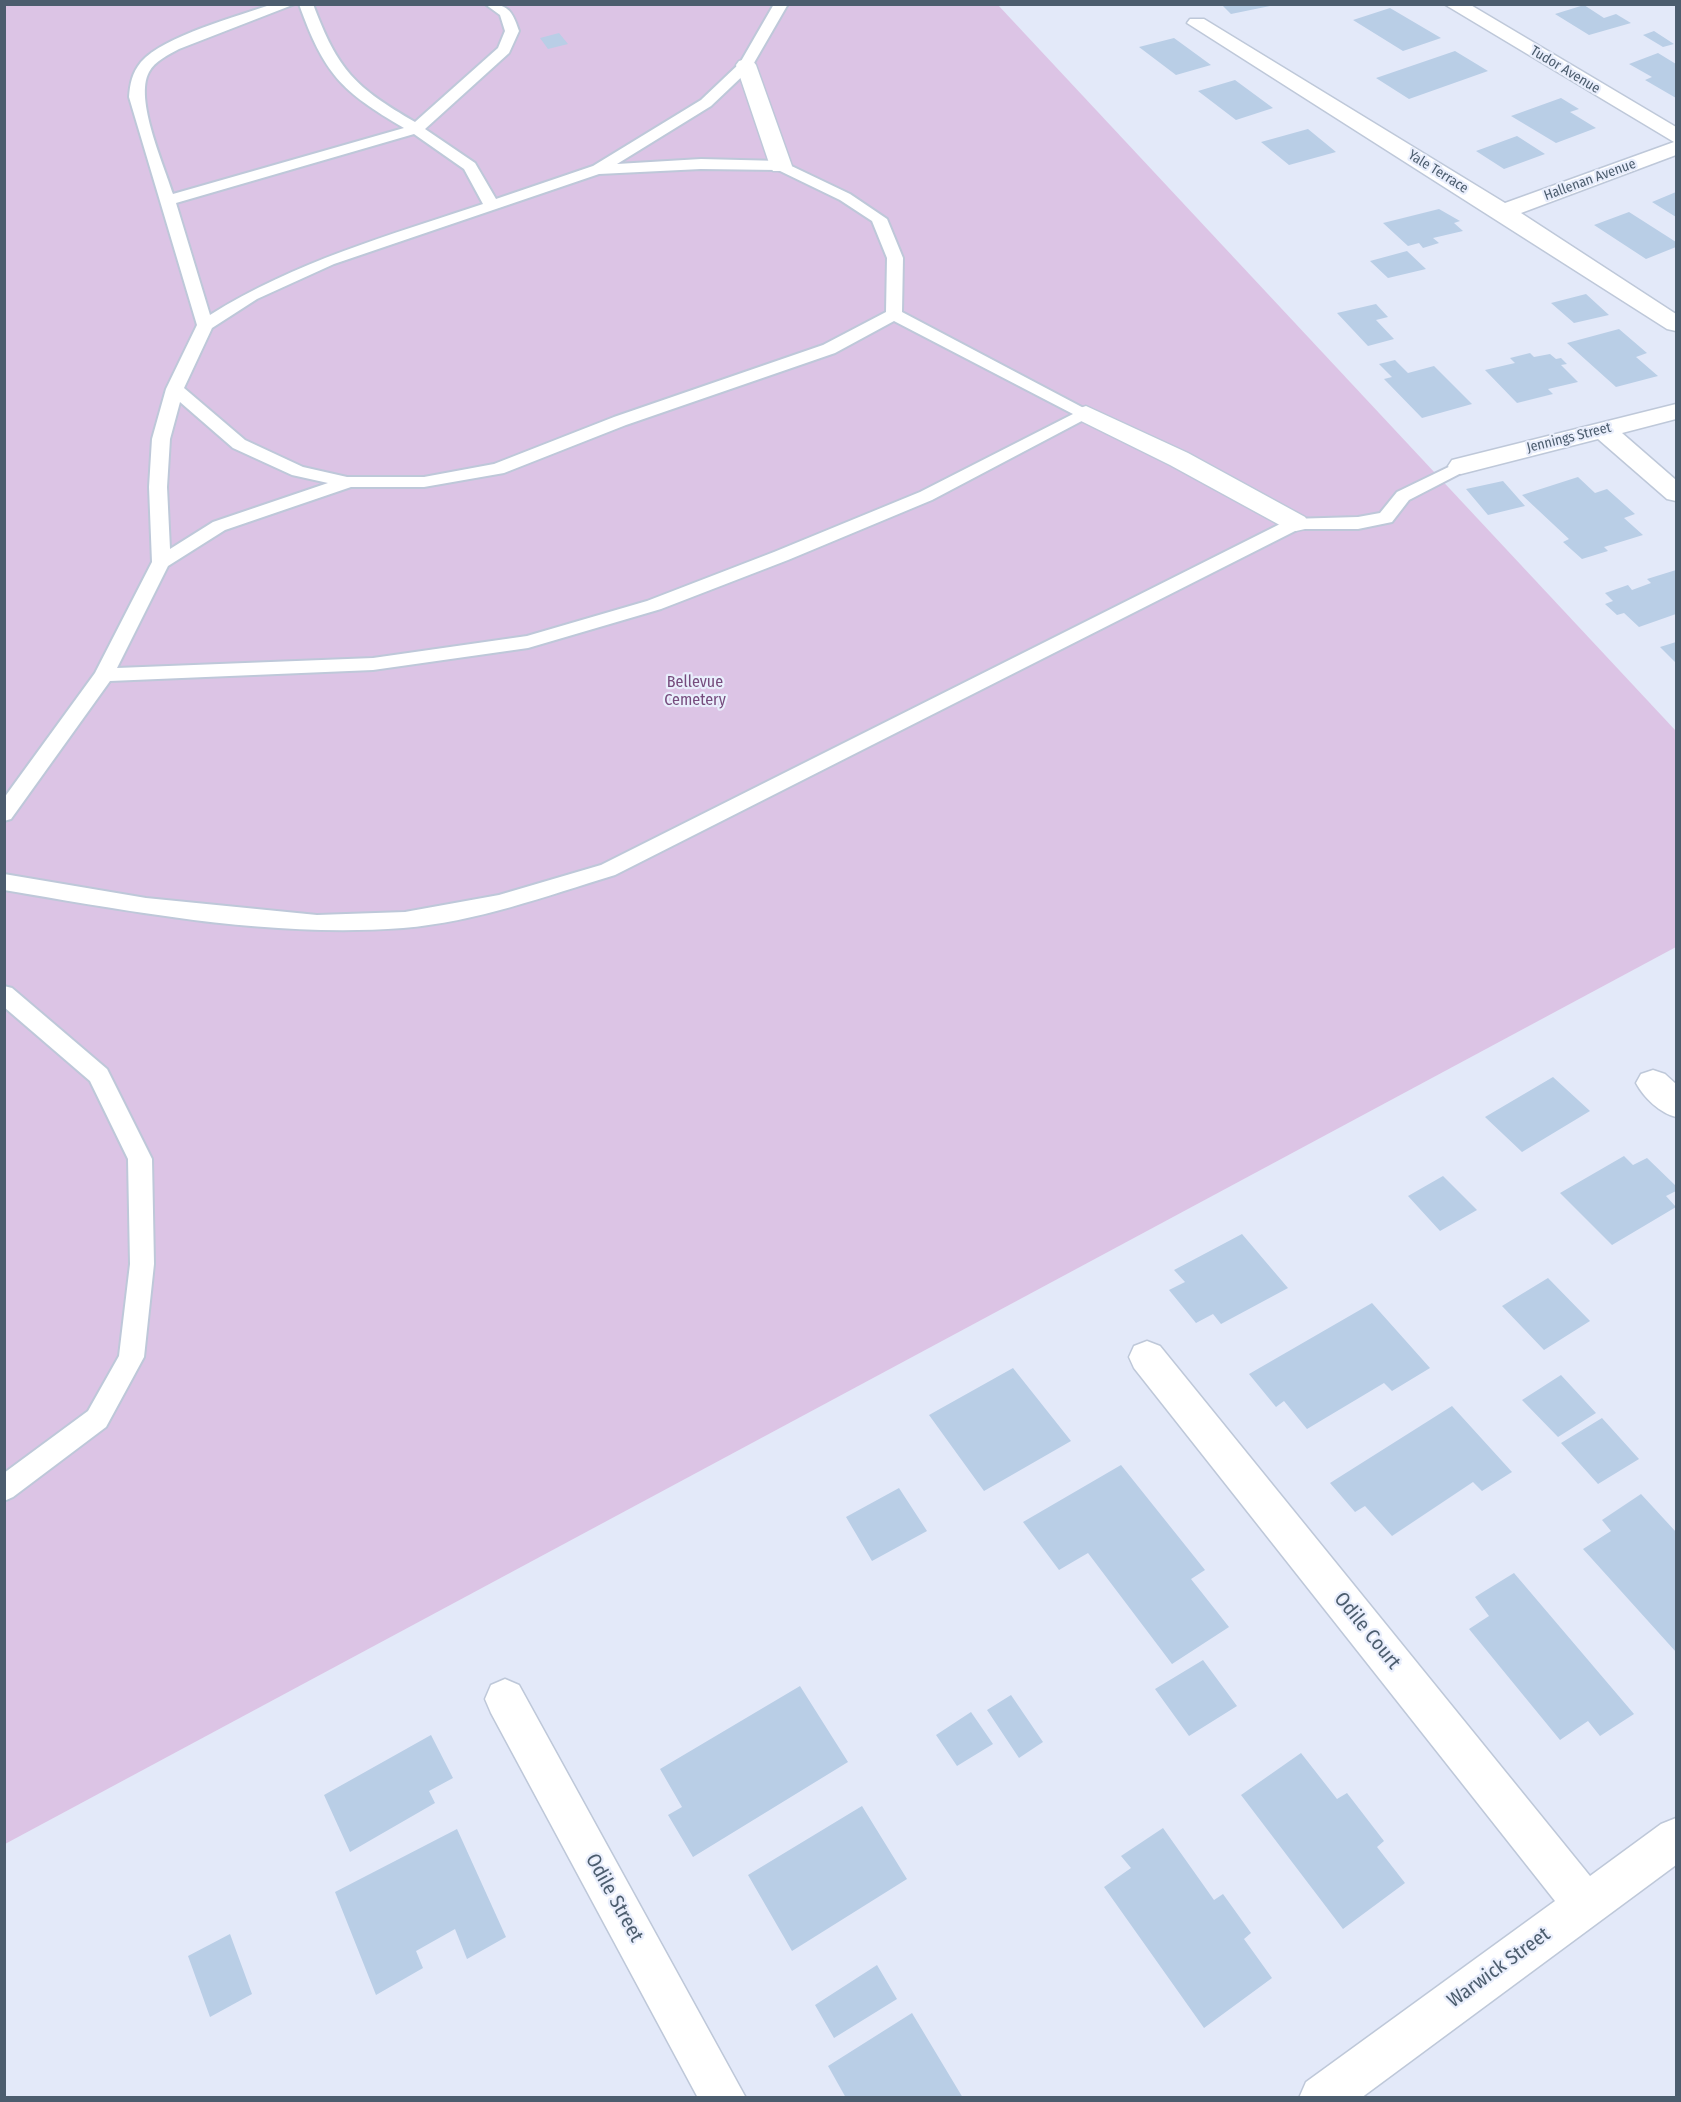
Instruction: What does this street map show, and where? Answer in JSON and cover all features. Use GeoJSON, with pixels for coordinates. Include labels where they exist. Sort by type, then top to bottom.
{"type":"FeatureCollection","features":[{"type":"Feature","properties":{"kind":"street","name":"Tudor Avenue"},"geometry":{"type":"LineString","coordinates":[[1455,4],[1677,136]]}},
{"type":"Feature","properties":{"kind":"street","name":"Yale Terrace"},"geometry":{"type":"LineString","coordinates":[[1197,23],[1503,212],[1677,324]]}},
{"type":"Feature","properties":{"kind":"street"},"geometry":{"type":"LineString","coordinates":[[747,65],[781,166]]}},
{"type":"Feature","properties":{"kind":"street","name":"Hallenan Avenue"},"geometry":{"type":"LineString","coordinates":[[1503,212],[1677,148]]}},
{"type":"Feature","properties":{"kind":"street","name":"Jennings Street"},"geometry":{"type":"LineString","coordinates":[[1461,466],[1601,429],[1677,412]]}},
{"type":"Feature","properties":{"kind":"street"},"geometry":{"type":"LineString","coordinates":[[1086,414],[1179,459],[1296,523]]}},
{"type":"Feature","properties":{"kind":"street"},"geometry":{"type":"LineString","coordinates":[[1601,429],[1677,493]]}},
{"type":"Feature","properties":{"kind":"street","name":"Odile Court"},"geometry":{"type":"LineString","coordinates":[[1147,1357],[1586,1905]]}},
{"type":"Feature","properties":{"kind":"street","name":"Odile Street"},"geometry":{"type":"LineString","coordinates":[[506,1699],[723,2097]]}},
{"type":"Feature","properties":{"kind":"street","name":"Warwick Street"},"geometry":{"type":"LineString","coordinates":[[1322,2097],[1677,1839]]}},
{"type":"Feature","properties":{"kind":"lane"},"geometry":{"type":"LineString","coordinates":[[206,325],[136,97],[137,78],[149,62],[182,44],[288,4]]}},
{"type":"Feature","properties":{"kind":"lane"},"geometry":{"type":"LineString","coordinates":[[306,4],[315,31],[334,66],[356,91],[470,166],[492,206]]}},
{"type":"Feature","properties":{"kind":"lane"},"geometry":{"type":"LineString","coordinates":[[167,201],[416,129],[504,50],[512,31],[506,13],[492,4]]}},
{"type":"Feature","properties":{"kind":"lane"},"geometry":{"type":"LineString","coordinates":[[4,814],[104,675],[161,562],[158,487],[161,439],[176,388],[206,325],[252,296],[328,261],[597,170],[706,103],[747,65],[781,4]]}},
{"type":"Feature","properties":{"kind":"lane"},"geometry":{"type":"LineString","coordinates":[[597,170],[701,164],[781,166],[844,197],[879,219],[896,258],[894,314]]}},
{"type":"Feature","properties":{"kind":"lane"},"geometry":{"type":"LineString","coordinates":[[894,314],[1086,414]]}},
{"type":"Feature","properties":{"kind":"lane"},"geometry":{"type":"LineString","coordinates":[[176,388],[239,444],[298,471],[347,482],[424,482],[498,469],[620,421],[829,349],[894,314]]}},
{"type":"Feature","properties":{"kind":"lane"},"geometry":{"type":"LineString","coordinates":[[104,675],[373,664],[528,642],[654,605],[781,556],[926,496],[1086,414]]}},
{"type":"Feature","properties":{"kind":"lane"},"geometry":{"type":"LineString","coordinates":[[4,882],[146,906],[317,923],[405,920],[499,903],[608,870],[1296,523],[1358,524],[1386,518],[1403,496],[1461,466]]}},
{"type":"Feature","properties":{"kind":"lane"},"geometry":{"type":"LineString","coordinates":[[161,562],[219,526],[347,482]]}},
{"type":"Feature","properties":{"kind":"lane"},"geometry":{"type":"LineString","coordinates":[[4,994],[99,1075],[140,1159],[142,1264],[131,1357],[97,1419],[4,1490]]}},
{"type":"Feature","properties":{"kind":"green space","name":"Bellevue Cemetery"},"geometry":{"type":"Polygon","coordinates":[[[5,5],[998,5],[1676,731],[1676,947],[5,1844],[5,5]]]}},
{"type":"Feature","properties":{"kind":"building"},"geometry":{"type":"Polygon","coordinates":[[[1221,4],[1270,4],[1270,6],[1231,14],[1221,4]]]}},
{"type":"Feature","properties":{"kind":"building"},"geometry":{"type":"Polygon","coordinates":[[[1584,5],[1604,18],[1616,14],[1631,23],[1589,35],[1555,14],[1584,5]]]}},
{"type":"Feature","properties":{"kind":"building"},"geometry":{"type":"Polygon","coordinates":[[[1390,8],[1441,38],[1403,51],[1353,20],[1390,8]]]}},
{"type":"Feature","properties":{"kind":"building"},"geometry":{"type":"Polygon","coordinates":[[[1654,31],[1674,44],[1663,47],[1643,35],[1654,31]]]}},
{"type":"Feature","properties":{"kind":"building"},"geometry":{"type":"Polygon","coordinates":[[[559,33],[568,44],[548,49],[540,38],[559,33]]]}},
{"type":"Feature","properties":{"kind":"building"},"geometry":{"type":"Polygon","coordinates":[[[1174,38],[1211,65],[1176,75],[1139,47],[1174,38]]]}},
{"type":"Feature","properties":{"kind":"building"},"geometry":{"type":"Polygon","coordinates":[[[1455,51],[1488,71],[1409,99],[1376,78],[1455,51]]]}},
{"type":"Feature","properties":{"kind":"building"},"geometry":{"type":"Polygon","coordinates":[[[1658,53],[1676,64],[1676,98],[1645,80],[1652,77],[1629,64],[1658,53]]]}},
{"type":"Feature","properties":{"kind":"building"},"geometry":{"type":"Polygon","coordinates":[[[1235,80],[1273,108],[1236,120],[1198,91],[1235,80]]]}},
{"type":"Feature","properties":{"kind":"building"},"geometry":{"type":"Polygon","coordinates":[[[1561,98],[1579,109],[1570,112],[1596,128],[1556,143],[1511,116],[1561,98]]]}},
{"type":"Feature","properties":{"kind":"building"},"geometry":{"type":"Polygon","coordinates":[[[1308,129],[1336,152],[1289,165],[1261,142],[1308,129]]]}},
{"type":"Feature","properties":{"kind":"building"},"geometry":{"type":"Polygon","coordinates":[[[1517,136],[1545,154],[1504,169],[1476,151],[1517,136]]]}},
{"type":"Feature","properties":{"kind":"building"},"geometry":{"type":"Polygon","coordinates":[[[1676,192],[1676,217],[1652,202],[1676,192]]]}},
{"type":"Feature","properties":{"kind":"building"},"geometry":{"type":"Polygon","coordinates":[[[1439,209],[1460,221],[1454,223],[1463,231],[1433,238],[1439,243],[1423,248],[1419,243],[1408,246],[1383,223],[1439,209]]]}},
{"type":"Feature","properties":{"kind":"building"},"geometry":{"type":"Polygon","coordinates":[[[1629,212],[1676,242],[1676,247],[1646,259],[1594,225],[1629,212]]]}},
{"type":"Feature","properties":{"kind":"building"},"geometry":{"type":"Polygon","coordinates":[[[1407,251],[1426,269],[1388,278],[1370,261],[1407,251]]]}},
{"type":"Feature","properties":{"kind":"building"},"geometry":{"type":"Polygon","coordinates":[[[1586,294],[1609,315],[1574,323],[1551,303],[1586,294]]]}},
{"type":"Feature","properties":{"kind":"building"},"geometry":{"type":"Polygon","coordinates":[[[1376,304],[1388,317],[1376,320],[1394,339],[1368,346],[1337,313],[1376,304]]]}},
{"type":"Feature","properties":{"kind":"building"},"geometry":{"type":"Polygon","coordinates":[[[1619,329],[1647,353],[1636,357],[1658,376],[1616,387],[1567,343],[1619,329]]]}},
{"type":"Feature","properties":{"kind":"building"},"geometry":{"type":"Polygon","coordinates":[[[1530,353],[1534,357],[1550,354],[1556,359],[1561,358],[1567,364],[1561,365],[1578,382],[1548,389],[1553,394],[1517,403],[1485,370],[1515,363],[1510,358],[1530,353]]]}},
{"type":"Feature","properties":{"kind":"building"},"geometry":{"type":"Polygon","coordinates":[[[1395,360],[1408,373],[1434,366],[1472,404],[1422,418],[1384,379],[1392,377],[1379,364],[1395,360]]]}},
{"type":"Feature","properties":{"kind":"building"},"geometry":{"type":"Polygon","coordinates":[[[1578,477],[1595,493],[1607,489],[1635,514],[1624,518],[1643,535],[1604,547],[1608,551],[1582,559],[1563,542],[1569,539],[1522,495],[1578,477]]]}},
{"type":"Feature","properties":{"kind":"building"},"geometry":{"type":"Polygon","coordinates":[[[1503,481],[1525,506],[1488,515],[1466,489],[1503,481]]]}},
{"type":"Feature","properties":{"kind":"building"},"geometry":{"type":"Polygon","coordinates":[[[1676,570],[1676,614],[1639,627],[1624,613],[1617,615],[1605,604],[1613,601],[1605,593],[1628,585],[1632,590],[1651,583],[1647,579],[1676,570]]]}},
{"type":"Feature","properties":{"kind":"building"},"geometry":{"type":"Polygon","coordinates":[[[1676,642],[1676,663],[1660,647],[1676,642]]]}},
{"type":"Feature","properties":{"kind":"building"},"geometry":{"type":"Polygon","coordinates":[[[1553,1077],[1590,1111],[1522,1152],[1485,1117],[1553,1077]]]}},
{"type":"Feature","properties":{"kind":"building"},"geometry":{"type":"Polygon","coordinates":[[[1624,1156],[1633,1165],[1647,1158],[1676,1186],[1676,1191],[1666,1196],[1676,1207],[1612,1245],[1560,1193],[1624,1156]]]}},
{"type":"Feature","properties":{"kind":"building"},"geometry":{"type":"Polygon","coordinates":[[[1443,1176],[1477,1210],[1440,1231],[1408,1196],[1443,1176]]]}},
{"type":"Feature","properties":{"kind":"building"},"geometry":{"type":"Polygon","coordinates":[[[1242,1234],[1288,1288],[1221,1324],[1213,1314],[1196,1323],[1169,1290],[1185,1282],[1174,1270],[1242,1234]]]}},
{"type":"Feature","properties":{"kind":"building"},"geometry":{"type":"Polygon","coordinates":[[[1548,1278],[1590,1321],[1544,1350],[1502,1306],[1548,1278]]]}},
{"type":"Feature","properties":{"kind":"building"},"geometry":{"type":"Polygon","coordinates":[[[1372,1303],[1430,1368],[1392,1391],[1384,1383],[1307,1429],[1284,1401],[1276,1407],[1249,1374],[1372,1303]]]}},
{"type":"Feature","properties":{"kind":"building"},"geometry":{"type":"Polygon","coordinates":[[[1013,1368],[1071,1441],[984,1491],[929,1415],[1013,1368]]]}},
{"type":"Feature","properties":{"kind":"building"},"geometry":{"type":"Polygon","coordinates":[[[1561,1375],[1596,1413],[1558,1437],[1522,1400],[1561,1375]]]}},
{"type":"Feature","properties":{"kind":"building"},"geometry":{"type":"Polygon","coordinates":[[[1452,1406],[1512,1472],[1482,1491],[1473,1482],[1392,1536],[1365,1506],[1355,1512],[1330,1483],[1452,1406]]]}},
{"type":"Feature","properties":{"kind":"building"},"geometry":{"type":"Polygon","coordinates":[[[1602,1418],[1639,1459],[1598,1484],[1561,1443],[1602,1418]]]}},
{"type":"Feature","properties":{"kind":"building"},"geometry":{"type":"Polygon","coordinates":[[[1121,1465],[1205,1570],[1191,1579],[1229,1627],[1172,1664],[1088,1553],[1059,1570],[1023,1522],[1121,1465]]]}},
{"type":"Feature","properties":{"kind":"building"},"geometry":{"type":"Polygon","coordinates":[[[899,1488],[927,1531],[872,1561],[846,1517],[899,1488]]]}},
{"type":"Feature","properties":{"kind":"building"},"geometry":{"type":"Polygon","coordinates":[[[1641,1494],[1676,1532],[1676,1652],[1583,1549],[1611,1531],[1602,1520],[1641,1494]]]}},
{"type":"Feature","properties":{"kind":"building"},"geometry":{"type":"Polygon","coordinates":[[[1514,1573],[1634,1714],[1600,1736],[1588,1721],[1560,1740],[1469,1629],[1489,1616],[1475,1597],[1514,1573]]]}},
{"type":"Feature","properties":{"kind":"building"},"geometry":{"type":"Polygon","coordinates":[[[1203,1660],[1237,1706],[1189,1736],[1155,1689],[1203,1660]]]}},
{"type":"Feature","properties":{"kind":"building"},"geometry":{"type":"Polygon","coordinates":[[[800,1686],[848,1762],[693,1857],[668,1815],[682,1807],[660,1769],[800,1686]]]}},
{"type":"Feature","properties":{"kind":"building"},"geometry":{"type":"Polygon","coordinates":[[[1011,1695],[1043,1742],[1019,1758],[987,1710],[1011,1695]]]}},
{"type":"Feature","properties":{"kind":"building"},"geometry":{"type":"Polygon","coordinates":[[[971,1712],[993,1744],[957,1766],[936,1735],[971,1712]]]}},
{"type":"Feature","properties":{"kind":"building"},"geometry":{"type":"Polygon","coordinates":[[[431,1735],[453,1778],[429,1791],[435,1803],[350,1852],[324,1795],[431,1735]]]}},
{"type":"Feature","properties":{"kind":"building"},"geometry":{"type":"Polygon","coordinates":[[[1301,1753],[1337,1799],[1347,1793],[1384,1841],[1377,1847],[1405,1883],[1343,1929],[1241,1795],[1301,1753]]]}},
{"type":"Feature","properties":{"kind":"building"},"geometry":{"type":"Polygon","coordinates":[[[862,1806],[907,1879],[792,1951],[748,1875],[862,1806]]]}},
{"type":"Feature","properties":{"kind":"building"},"geometry":{"type":"Polygon","coordinates":[[[1163,1828],[1214,1900],[1223,1894],[1251,1933],[1244,1939],[1272,1978],[1204,2028],[1104,1887],[1131,1868],[1121,1856],[1163,1828]]]}},
{"type":"Feature","properties":{"kind":"building"},"geometry":{"type":"Polygon","coordinates":[[[457,1829],[506,1937],[467,1959],[455,1929],[416,1951],[423,1968],[376,1995],[335,1892],[457,1829]]]}},
{"type":"Feature","properties":{"kind":"building"},"geometry":{"type":"Polygon","coordinates":[[[230,1934],[252,1994],[210,2017],[188,1956],[230,1934]]]}},
{"type":"Feature","properties":{"kind":"building"},"geometry":{"type":"Polygon","coordinates":[[[877,1965],[897,1999],[834,2038],[815,2005],[877,1965]]]}},
{"type":"Feature","properties":{"kind":"building"},"geometry":{"type":"Polygon","coordinates":[[[912,2013],[963,2098],[846,2098],[828,2066],[912,2013]]]}}]}
